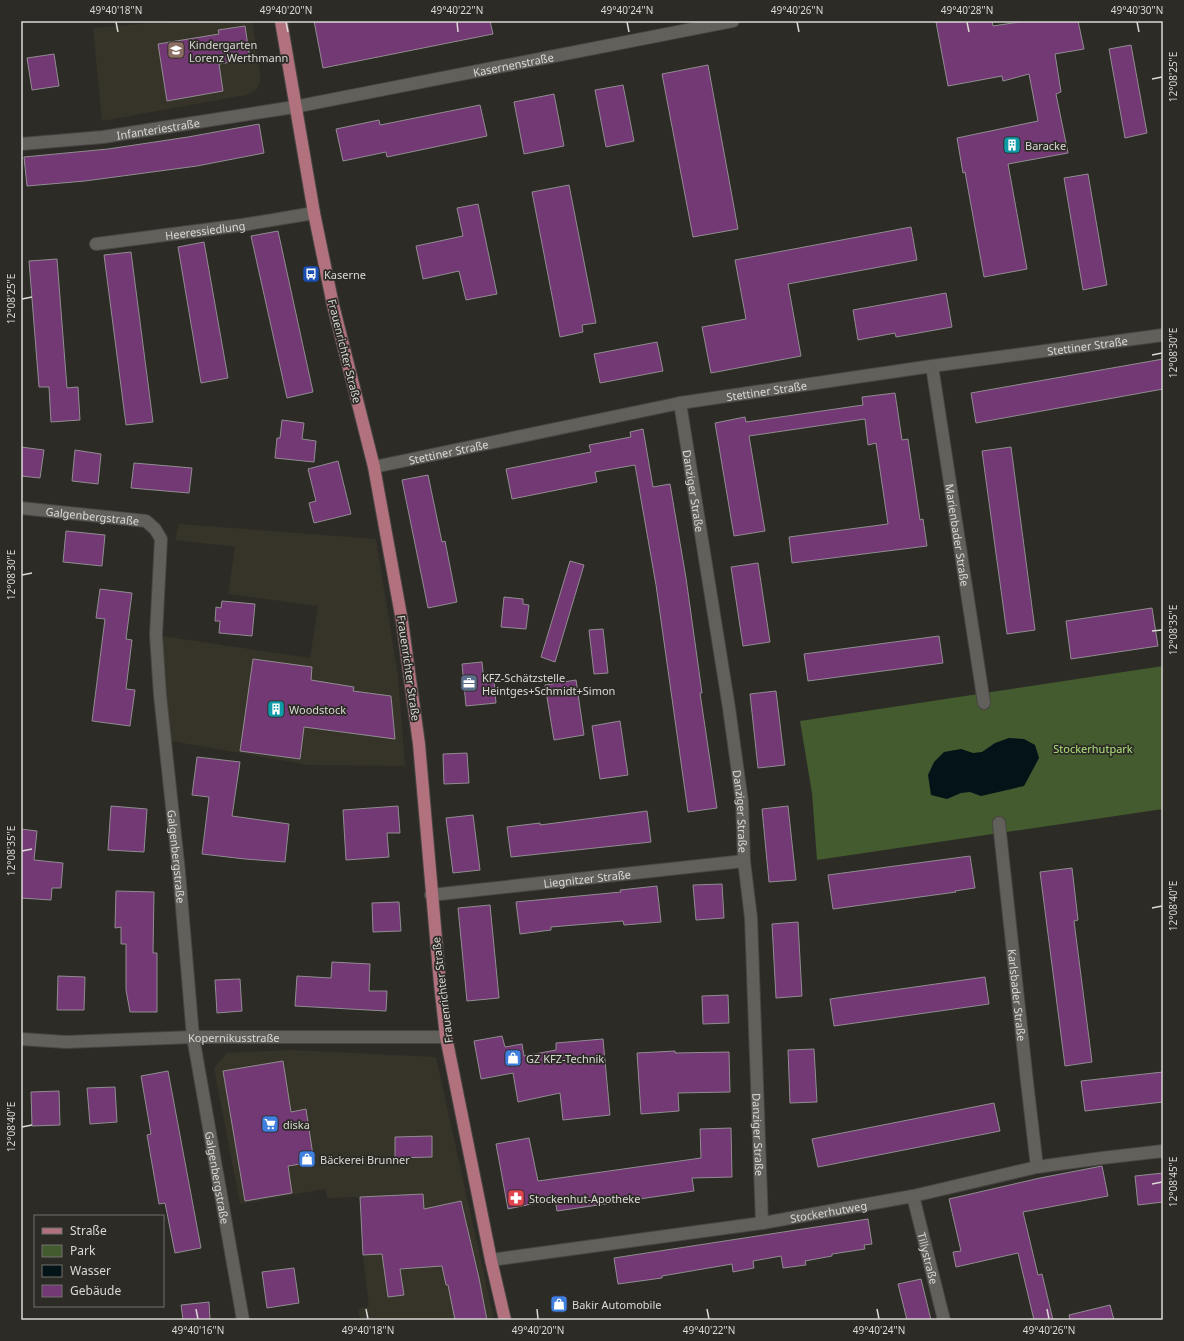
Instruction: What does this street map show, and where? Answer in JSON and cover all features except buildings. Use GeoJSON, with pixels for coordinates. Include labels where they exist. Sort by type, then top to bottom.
{"type":"FeatureCollection","features":[{"type":"Feature","properties":{"kind":"main road","name":"Frauenrichter Straße"},"geometry":{"type":"LineString","coordinates":[[281,21],[294,107],[314,213],[333,305],[374,467],[400,606],[419,744],[431,894],[446,1037],[491,1260],[505,1320]]}},
{"type":"Feature","properties":{"kind":"street","name":"Kasernenstraße"},"geometry":{"type":"LineString","coordinates":[[294,107],[733,21]]}},
{"type":"Feature","properties":{"kind":"street","name":"Infanteriestraße"},"geometry":{"type":"LineString","coordinates":[[21,144],[103,136],[294,107]]}},
{"type":"Feature","properties":{"kind":"street","name":"Heeressiedlung"},"geometry":{"type":"LineString","coordinates":[[96,244],[242,225],[314,213]]}},
{"type":"Feature","properties":{"kind":"street","name":"Stettiner Straße"},"geometry":{"type":"LineString","coordinates":[[374,467],[680,403],[932,366],[1163,335]]}},
{"type":"Feature","properties":{"kind":"street","name":"Marienbader Straße"},"geometry":{"type":"LineString","coordinates":[[932,366],[984,703]]}},
{"type":"Feature","properties":{"kind":"street","name":"Danziger Straße"},"geometry":{"type":"LineString","coordinates":[[680,403],[729,708],[741,794],[744,862],[751,918],[762,1222]]}},
{"type":"Feature","properties":{"kind":"street","name":"Galgenbergstraße"},"geometry":{"type":"LineString","coordinates":[[21,508],[146,521],[155,529],[161,539],[156,635],[193,1037],[243,1320]]}},
{"type":"Feature","properties":{"kind":"street","name":"Karlsbader Straße"},"geometry":{"type":"LineString","coordinates":[[1000,823],[1037,1167]]}},
{"type":"Feature","properties":{"kind":"street","name":"Liegnitzer Straße"},"geometry":{"type":"LineString","coordinates":[[431,894],[744,862]]}},
{"type":"Feature","properties":{"kind":"street","name":"Kopernikusstraße"},"geometry":{"type":"LineString","coordinates":[[21,1039],[66,1042],[193,1037],[446,1037]]}},
{"type":"Feature","properties":{"kind":"street","name":"Stockerhutweg"},"geometry":{"type":"LineString","coordinates":[[491,1260],[762,1222],[913,1196],[1037,1167],[1163,1151]]}},
{"type":"Feature","properties":{"kind":"street","name":"Tillystraße"},"geometry":{"type":"LineString","coordinates":[[913,1196],[944,1320]]}},
{"type":"Feature","properties":{"kind":"shaded area","name":"Kindergarten Lorenz Werthmann"},"geometry":{"type":"Polygon","coordinates":[[[176,21],[252,21],[260,72],[260,82],[257,89],[246,95],[102,121],[93,28],[176,21]]]}},
{"type":"Feature","properties":{"kind":"shaded area"},"geometry":{"type":"Polygon","coordinates":[[[179,524],[376,539],[398,676],[405,766],[309,765],[165,740],[156,635],[310,658],[318,606],[228,594],[235,547],[175,540],[179,524]]]}},
{"type":"Feature","properties":{"kind":"shaded area"},"geometry":{"type":"Polygon","coordinates":[[[289,1050],[436,1057],[494,1320],[360,1320],[358,1309],[369,1306],[363,1255],[360,1197],[327,1198],[325,1189],[240,1204],[214,1068],[227,1053],[289,1050]]]}},
{"type":"Feature","properties":{"kind":"green space","name":"Stockerhutpark"},"geometry":{"type":"Polygon","coordinates":[[[1163,666],[1163,809],[817,860],[812,793],[800,721],[1163,666]]]}},
{"type":"Feature","properties":{"kind":"water"},"geometry":{"type":"Polygon","coordinates":[[[1009,738],[1024,739],[1035,745],[1039,758],[1024,786],[981,796],[970,792],[961,793],[947,799],[931,795],[928,775],[934,762],[944,752],[961,749],[973,753],[982,752],[995,743],[1009,738]]]}},
{"type":"Feature","properties":{"kind":"place","name":"Kindergarten Lorenz Werthmann"},"geometry":{"type":"Point","coordinates":[176,50]}},
{"type":"Feature","properties":{"kind":"place","name":"Baracke"},"geometry":{"type":"Point","coordinates":[1012,145]}},
{"type":"Feature","properties":{"kind":"place","name":"Kaserne"},"geometry":{"type":"Point","coordinates":[311,274]}},
{"type":"Feature","properties":{"kind":"place","name":"KFZ-Schätzstelle Heintges+Schmidt+Simon"},"geometry":{"type":"Point","coordinates":[469,683]}},
{"type":"Feature","properties":{"kind":"place","name":"Woodstock"},"geometry":{"type":"Point","coordinates":[276,709]}},
{"type":"Feature","properties":{"kind":"place","name":"GZ KFZ-Technik"},"geometry":{"type":"Point","coordinates":[513,1058]}},
{"type":"Feature","properties":{"kind":"place","name":"diska"},"geometry":{"type":"Point","coordinates":[270,1124]}},
{"type":"Feature","properties":{"kind":"place","name":"Bäckerei Brunner"},"geometry":{"type":"Point","coordinates":[307,1159]}},
{"type":"Feature","properties":{"kind":"place","name":"Stockenhut-Apotheke"},"geometry":{"type":"Point","coordinates":[516,1198]}},
{"type":"Feature","properties":{"kind":"place","name":"Bakir Automobile"},"geometry":{"type":"Point","coordinates":[559,1304]}}]}
